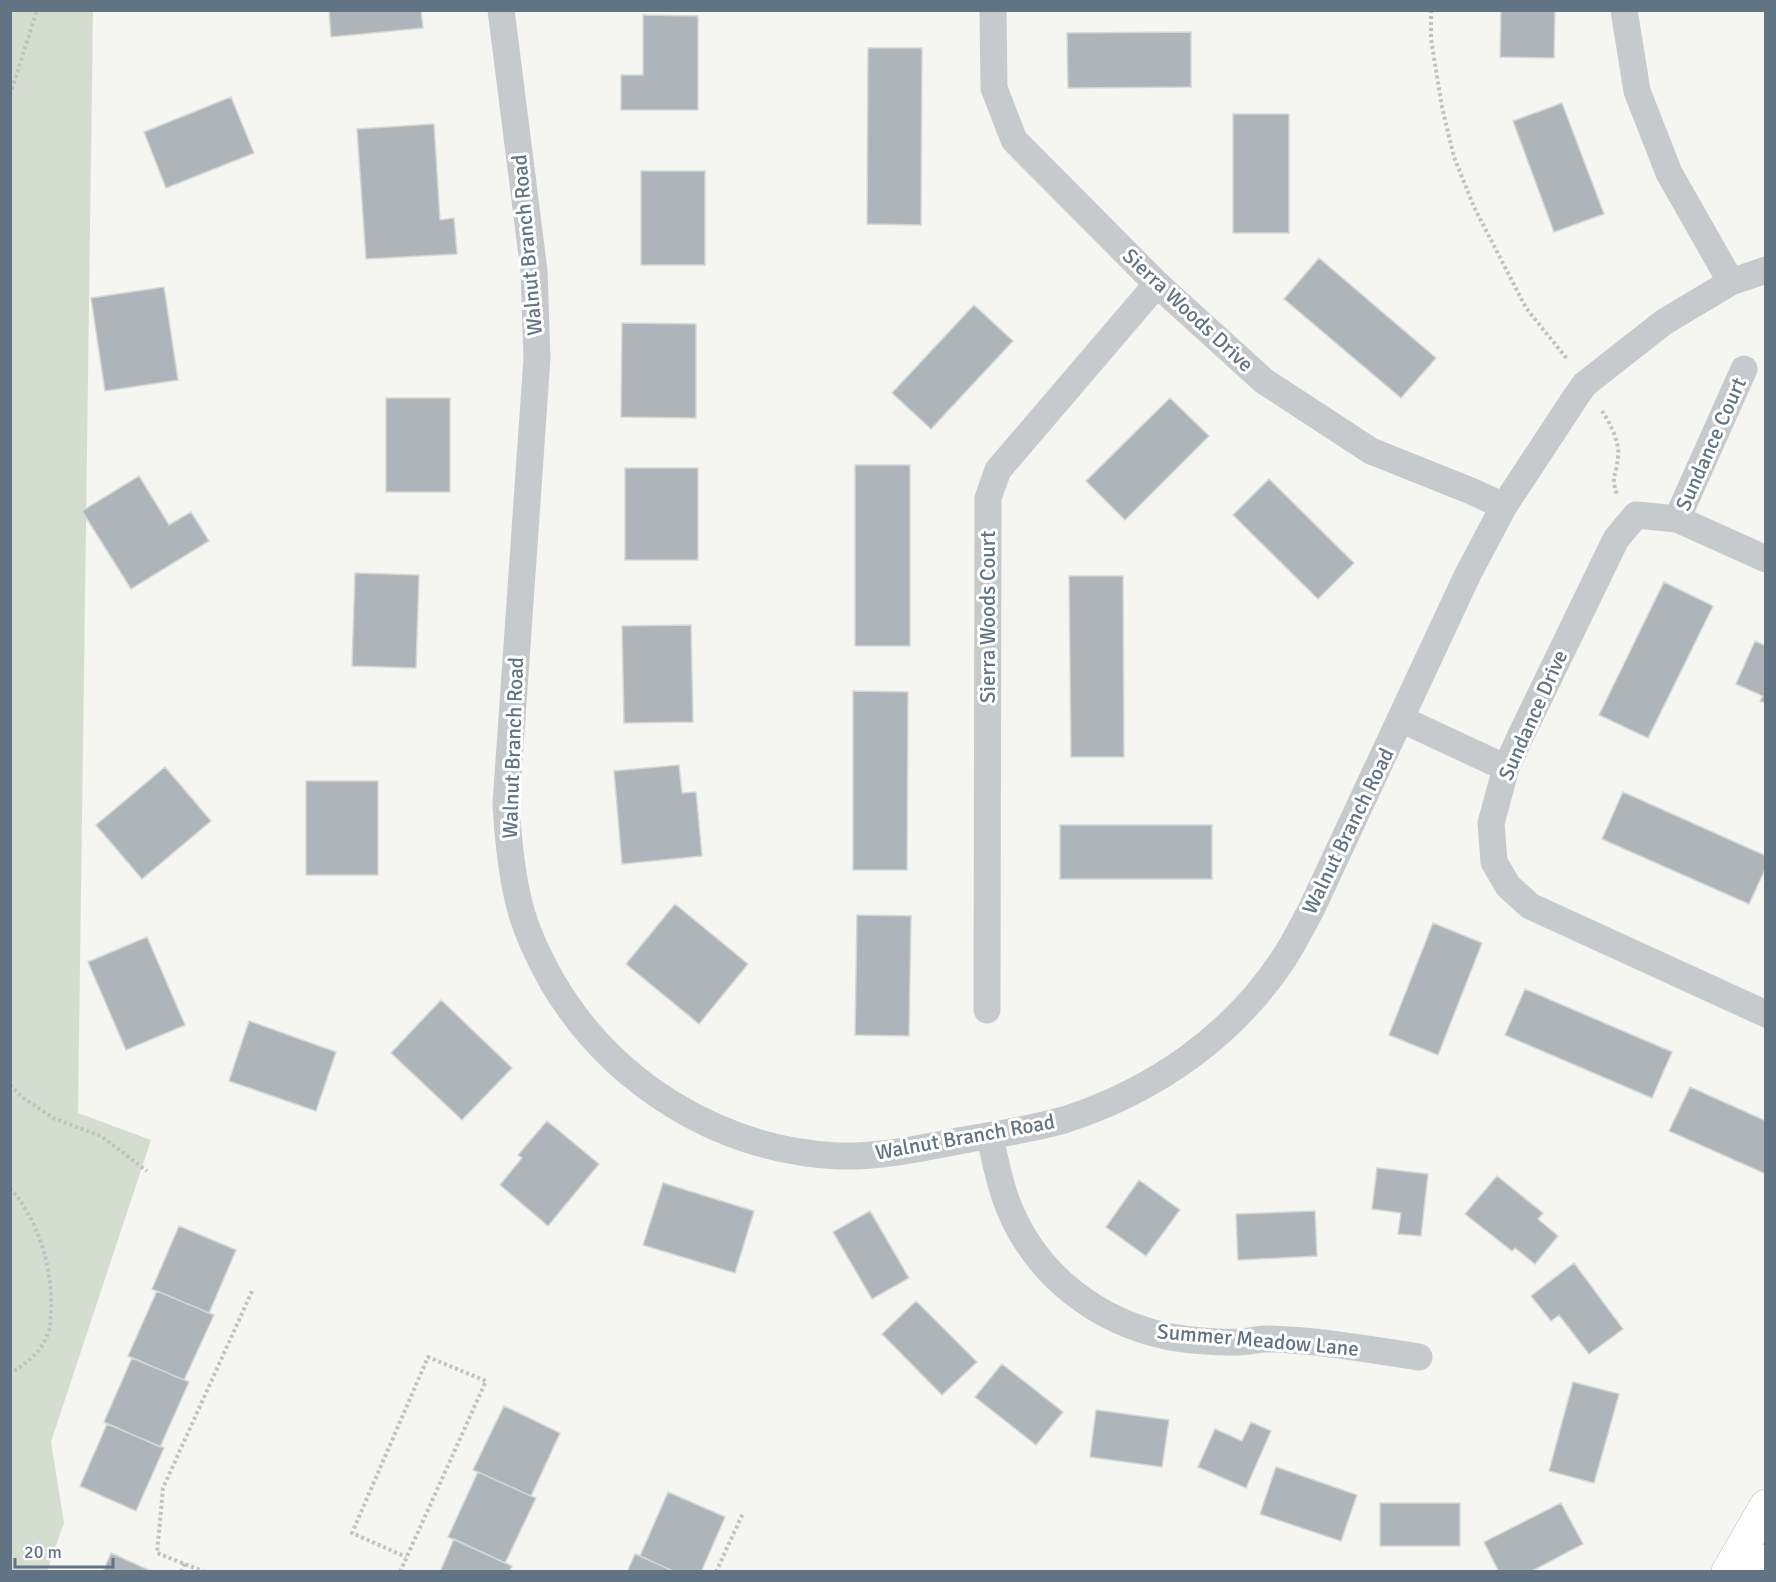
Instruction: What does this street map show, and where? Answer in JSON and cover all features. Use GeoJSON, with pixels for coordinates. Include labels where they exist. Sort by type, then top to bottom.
{"type":"FeatureCollection","features":[{"type":"Feature","properties":{"kind":"highway"},"geometry":{"type":"LineString","coordinates":[[1728,1572],[1766,1506]]}},
{"type":"Feature","properties":{"kind":"highway"},"geometry":{"type":"LineString","coordinates":[[1760,1572],[1766,1561]]}},
{"type":"Feature","properties":{"kind":"street","name":"Walnut Branch Road"},"geometry":{"type":"LineString","coordinates":[[501,10],[534,271],[537,357],[506,804],[509,858],[520,910],[540,960],[568,1008],[605,1052],[645,1087],[687,1114],[732,1135],[786,1150],[838,1156],[890,1154],[1064,1120],[1115,1102],[1167,1074],[1210,1042],[1250,1003],[1284,958],[1311,910],[1468,574],[1504,506],[1585,384],[1664,322],[1731,282],[1766,270]]}},
{"type":"Feature","properties":{"kind":"street","name":"Sierra Woods Drive"},"geometry":{"type":"LineString","coordinates":[[993,10],[994,88],[1014,140],[1157,284],[1264,381],[1371,451],[1504,506]]}},
{"type":"Feature","properties":{"kind":"street"},"geometry":{"type":"LineString","coordinates":[[1624,10],[1636,91],[1669,173],[1731,282]]}},
{"type":"Feature","properties":{"kind":"street","name":"Sierra Woods Court"},"geometry":{"type":"LineString","coordinates":[[987,1010],[988,498],[998,470],[1157,284]]}},
{"type":"Feature","properties":{"kind":"street","name":"Sundance Court"},"geometry":{"type":"LineString","coordinates":[[1677,519],[1744,369]]}},
{"type":"Feature","properties":{"kind":"street"},"geometry":{"type":"LineString","coordinates":[[1636,515],[1677,519],[1766,559]]}},
{"type":"Feature","properties":{"kind":"street","name":"Sundance Drive"},"geometry":{"type":"LineString","coordinates":[[1636,515],[1616,538],[1506,768],[1491,823],[1494,862],[1508,886],[1530,906],[1766,1014]]}},
{"type":"Feature","properties":{"kind":"street"},"geometry":{"type":"LineString","coordinates":[[1401,719],[1506,768]]}},
{"type":"Feature","properties":{"kind":"street","name":"Summer Meadow Lane"},"geometry":{"type":"LineString","coordinates":[[990,1136],[1000,1180],[1010,1210],[1030,1247],[1059,1282],[1092,1308],[1128,1326],[1168,1337],[1238,1342],[1263,1339],[1324,1342],[1419,1357]]}},
{"type":"Feature","properties":{"kind":"path"},"geometry":{"type":"LineString","coordinates":[[10,95],[37,10]]}},
{"type":"Feature","properties":{"kind":"path"},"geometry":{"type":"LineString","coordinates":[[1431,10],[1431,39],[1442,108],[1454,156],[1470,197],[1526,309],[1564,355],[1611,424],[1619,455],[1612,480],[1619,500],[1636,515]]}},
{"type":"Feature","properties":{"kind":"path"},"geometry":{"type":"LineString","coordinates":[[10,1085],[22,1097],[55,1119],[101,1136],[147,1171]]}},
{"type":"Feature","properties":{"kind":"path"},"geometry":{"type":"LineString","coordinates":[[10,1188],[33,1223],[45,1252],[51,1296],[50,1329],[33,1359],[10,1373]]}},
{"type":"Feature","properties":{"kind":"path"},"geometry":{"type":"LineString","coordinates":[[206,1572],[157,1553],[163,1488],[253,1289]]}},
{"type":"Feature","properties":{"kind":"path"},"geometry":{"type":"LineString","coordinates":[[400,1572],[486,1381],[428,1357],[352,1533],[406,1557]]}},
{"type":"Feature","properties":{"kind":"path"},"geometry":{"type":"LineString","coordinates":[[716,1572],[743,1513]]}},
{"type":"Feature","properties":{"kind":"path"},"geometry":{"type":"LineString","coordinates":[[182,1572],[185,1563]]}},
{"type":"Feature","properties":{"kind":"shaded area"},"geometry":{"type":"Polygon","coordinates":[[[11,11],[93,11],[78,1113],[151,1140],[51,1442],[64,1523],[47,1571],[11,1572],[11,11]]]}},
{"type":"Feature","properties":{"kind":"building"},"geometry":{"type":"Polygon","coordinates":[[[329,10],[421,10],[423,28],[331,37],[329,10]]]}},
{"type":"Feature","properties":{"kind":"building"},"geometry":{"type":"Polygon","coordinates":[[[1501,10],[1555,10],[1554,58],[1500,57],[1501,10]]]}},
{"type":"Feature","properties":{"kind":"building"},"geometry":{"type":"Polygon","coordinates":[[[643,15],[698,16],[698,110],[621,110],[621,75],[643,75],[643,15]]]}},
{"type":"Feature","properties":{"kind":"building"},"geometry":{"type":"Polygon","coordinates":[[[1191,32],[1191,87],[1068,88],[1067,33],[1191,32]]]}},
{"type":"Feature","properties":{"kind":"building"},"geometry":{"type":"Polygon","coordinates":[[[868,48],[922,48],[921,225],[867,224],[868,48]]]}},
{"type":"Feature","properties":{"kind":"building"},"geometry":{"type":"Polygon","coordinates":[[[231,97],[254,153],[166,188],[144,132],[231,97]]]}},
{"type":"Feature","properties":{"kind":"building"},"geometry":{"type":"Polygon","coordinates":[[[1562,103],[1604,214],[1554,232],[1513,121],[1562,103]]]}},
{"type":"Feature","properties":{"kind":"building"},"geometry":{"type":"Polygon","coordinates":[[[1233,114],[1289,114],[1289,233],[1233,233],[1233,114]]]}},
{"type":"Feature","properties":{"kind":"building"},"geometry":{"type":"Polygon","coordinates":[[[434,124],[440,220],[454,218],[457,254],[366,259],[357,129],[434,124]]]}},
{"type":"Feature","properties":{"kind":"building"},"geometry":{"type":"Polygon","coordinates":[[[641,171],[705,171],[705,265],[641,265],[641,171]]]}},
{"type":"Feature","properties":{"kind":"building"},"geometry":{"type":"Polygon","coordinates":[[[1319,258],[1436,358],[1401,398],[1284,299],[1319,258]]]}},
{"type":"Feature","properties":{"kind":"building"},"geometry":{"type":"Polygon","coordinates":[[[164,287],[178,380],[105,391],[91,298],[164,287]]]}},
{"type":"Feature","properties":{"kind":"building"},"geometry":{"type":"Polygon","coordinates":[[[974,305],[1013,341],[931,429],[892,393],[974,305]]]}},
{"type":"Feature","properties":{"kind":"building"},"geometry":{"type":"Polygon","coordinates":[[[622,323],[696,324],[696,418],[621,417],[622,323]]]}},
{"type":"Feature","properties":{"kind":"building"},"geometry":{"type":"Polygon","coordinates":[[[386,398],[450,398],[450,492],[386,492],[386,398]]]}},
{"type":"Feature","properties":{"kind":"building"},"geometry":{"type":"Polygon","coordinates":[[[1170,398],[1209,436],[1125,520],[1086,481],[1170,398]]]}},
{"type":"Feature","properties":{"kind":"building"},"geometry":{"type":"Polygon","coordinates":[[[855,465],[910,465],[910,646],[855,646],[855,465]]]}},
{"type":"Feature","properties":{"kind":"building"},"geometry":{"type":"Polygon","coordinates":[[[625,468],[698,468],[698,560],[625,560],[625,468]]]}},
{"type":"Feature","properties":{"kind":"building"},"geometry":{"type":"Polygon","coordinates":[[[139,476],[169,525],[191,512],[209,541],[131,589],[82,511],[139,476]]]}},
{"type":"Feature","properties":{"kind":"building"},"geometry":{"type":"Polygon","coordinates":[[[1269,479],[1354,563],[1318,599],[1233,515],[1269,479]]]}},
{"type":"Feature","properties":{"kind":"building"},"geometry":{"type":"Polygon","coordinates":[[[355,573],[419,575],[416,668],[352,666],[355,573]]]}},
{"type":"Feature","properties":{"kind":"building"},"geometry":{"type":"Polygon","coordinates":[[[1069,576],[1123,576],[1124,757],[1071,757],[1069,576]]]}},
{"type":"Feature","properties":{"kind":"building"},"geometry":{"type":"Polygon","coordinates":[[[1664,582],[1713,606],[1648,738],[1599,715],[1664,582]]]}},
{"type":"Feature","properties":{"kind":"building"},"geometry":{"type":"Polygon","coordinates":[[[691,625],[693,722],[624,723],[622,626],[691,625]]]}},
{"type":"Feature","properties":{"kind":"building"},"geometry":{"type":"Polygon","coordinates":[[[1755,641],[1766,646],[1766,703],[1760,701],[1763,696],[1736,684],[1755,641]]]}},
{"type":"Feature","properties":{"kind":"building"},"geometry":{"type":"Polygon","coordinates":[[[853,691],[908,692],[907,870],[853,870],[853,691]]]}},
{"type":"Feature","properties":{"kind":"building"},"geometry":{"type":"Polygon","coordinates":[[[679,765],[682,793],[696,792],[702,856],[622,864],[614,771],[679,765]]]}},
{"type":"Feature","properties":{"kind":"building"},"geometry":{"type":"Polygon","coordinates":[[[165,767],[211,821],[142,879],[96,825],[165,767]]]}},
{"type":"Feature","properties":{"kind":"building"},"geometry":{"type":"Polygon","coordinates":[[[306,781],[378,781],[378,875],[306,875],[306,781]]]}},
{"type":"Feature","properties":{"kind":"building"},"geometry":{"type":"Polygon","coordinates":[[[1623,792],[1766,856],[1766,867],[1749,904],[1602,839],[1623,792]]]}},
{"type":"Feature","properties":{"kind":"building"},"geometry":{"type":"Polygon","coordinates":[[[1060,825],[1212,825],[1212,879],[1060,879],[1060,825]]]}},
{"type":"Feature","properties":{"kind":"building"},"geometry":{"type":"Polygon","coordinates":[[[675,904],[748,964],[699,1024],[626,964],[675,904]]]}},
{"type":"Feature","properties":{"kind":"building"},"geometry":{"type":"Polygon","coordinates":[[[857,915],[911,916],[909,1036],[855,1035],[857,915]]]}},
{"type":"Feature","properties":{"kind":"building"},"geometry":{"type":"Polygon","coordinates":[[[1433,923],[1482,943],[1438,1055],[1389,1035],[1433,923]]]}},
{"type":"Feature","properties":{"kind":"building"},"geometry":{"type":"Polygon","coordinates":[[[147,937],[185,1025],[126,1050],[88,962],[147,937]]]}},
{"type":"Feature","properties":{"kind":"building"},"geometry":{"type":"Polygon","coordinates":[[[1525,989],[1672,1052],[1652,1098],[1505,1035],[1525,989]]]}},
{"type":"Feature","properties":{"kind":"building"},"geometry":{"type":"Polygon","coordinates":[[[441,1000],[512,1068],[462,1120],[391,1053],[441,1000]]]}},
{"type":"Feature","properties":{"kind":"building"},"geometry":{"type":"Polygon","coordinates":[[[249,1021],[336,1052],[316,1111],[229,1081],[249,1021]]]}},
{"type":"Feature","properties":{"kind":"building"},"geometry":{"type":"Polygon","coordinates":[[[1690,1087],[1766,1121],[1766,1174],[1669,1131],[1690,1087]]]}},
{"type":"Feature","properties":{"kind":"building"},"geometry":{"type":"Polygon","coordinates":[[[547,1121],[599,1164],[548,1226],[500,1185],[522,1158],[518,1155],[547,1121]]]}},
{"type":"Feature","properties":{"kind":"building"},"geometry":{"type":"Polygon","coordinates":[[[1377,1168],[1428,1174],[1421,1236],[1398,1234],[1401,1213],[1372,1209],[1377,1168]]]}},
{"type":"Feature","properties":{"kind":"building"},"geometry":{"type":"Polygon","coordinates":[[[1497,1176],[1543,1213],[1538,1219],[1558,1236],[1535,1264],[1515,1248],[1512,1251],[1465,1214],[1497,1176]]]}},
{"type":"Feature","properties":{"kind":"building"},"geometry":{"type":"Polygon","coordinates":[[[1139,1180],[1180,1210],[1146,1256],[1106,1227],[1139,1180]]]}},
{"type":"Feature","properties":{"kind":"building"},"geometry":{"type":"Polygon","coordinates":[[[663,1183],[754,1211],[735,1273],[643,1245],[663,1183]]]}},
{"type":"Feature","properties":{"kind":"building"},"geometry":{"type":"Polygon","coordinates":[[[870,1211],[909,1278],[872,1299],[833,1232],[870,1211]]]}},
{"type":"Feature","properties":{"kind":"building"},"geometry":{"type":"Polygon","coordinates":[[[1315,1211],[1317,1256],[1238,1260],[1236,1214],[1315,1211]]]}},
{"type":"Feature","properties":{"kind":"building"},"geometry":{"type":"Polygon","coordinates":[[[179,1226],[236,1250],[209,1313],[152,1289],[179,1226]]]}},
{"type":"Feature","properties":{"kind":"building"},"geometry":{"type":"Polygon","coordinates":[[[1574,1263],[1623,1329],[1589,1354],[1559,1315],[1551,1321],[1531,1296],[1574,1263]]]}},
{"type":"Feature","properties":{"kind":"building"},"geometry":{"type":"Polygon","coordinates":[[[157,1291],[214,1315],[184,1380],[128,1356],[157,1291]]]}},
{"type":"Feature","properties":{"kind":"building"},"geometry":{"type":"Polygon","coordinates":[[[916,1301],[977,1362],[942,1395],[882,1334],[916,1301]]]}},
{"type":"Feature","properties":{"kind":"building"},"geometry":{"type":"Polygon","coordinates":[[[132,1358],[189,1382],[160,1447],[104,1422],[132,1358]]]}},
{"type":"Feature","properties":{"kind":"building"},"geometry":{"type":"Polygon","coordinates":[[[1002,1364],[1063,1412],[1036,1445],[975,1397],[1002,1364]]]}},
{"type":"Feature","properties":{"kind":"building"},"geometry":{"type":"Polygon","coordinates":[[[1573,1382],[1619,1394],[1594,1483],[1549,1471],[1573,1382]]]}},
{"type":"Feature","properties":{"kind":"building"},"geometry":{"type":"Polygon","coordinates":[[[504,1406],[560,1433],[531,1496],[473,1470],[504,1406]]]}},
{"type":"Feature","properties":{"kind":"building"},"geometry":{"type":"Polygon","coordinates":[[[1096,1410],[1169,1420],[1162,1467],[1090,1457],[1096,1410]]]}},
{"type":"Feature","properties":{"kind":"building"},"geometry":{"type":"Polygon","coordinates":[[[1251,1422],[1271,1431],[1246,1488],[1198,1467],[1215,1429],[1242,1441],[1251,1422]]]}},
{"type":"Feature","properties":{"kind":"building"},"geometry":{"type":"Polygon","coordinates":[[[107,1424],[164,1448],[136,1511],[80,1486],[107,1424]]]}},
{"type":"Feature","properties":{"kind":"building"},"geometry":{"type":"Polygon","coordinates":[[[1276,1467],[1357,1495],[1341,1541],[1260,1514],[1276,1467]]]}},
{"type":"Feature","properties":{"kind":"building"},"geometry":{"type":"Polygon","coordinates":[[[478,1472],[536,1498],[505,1563],[448,1537],[478,1472]]]}},
{"type":"Feature","properties":{"kind":"building"},"geometry":{"type":"Polygon","coordinates":[[[668,1492],[725,1517],[701,1572],[675,1572],[640,1556],[668,1492]]]}},
{"type":"Feature","properties":{"kind":"building"},"geometry":{"type":"Polygon","coordinates":[[[1380,1503],[1460,1503],[1460,1546],[1380,1546],[1380,1503]]]}},
{"type":"Feature","properties":{"kind":"building"},"geometry":{"type":"Polygon","coordinates":[[[1561,1503],[1583,1544],[1530,1572],[1499,1572],[1484,1542],[1561,1503]]]}},
{"type":"Feature","properties":{"kind":"building"},"geometry":{"type":"Polygon","coordinates":[[[454,1539],[512,1566],[509,1572],[440,1572],[454,1539]]]}},
{"type":"Feature","properties":{"kind":"building"},"geometry":{"type":"Polygon","coordinates":[[[111,1553],[153,1572],[103,1572],[111,1553]]]}},
{"type":"Feature","properties":{"kind":"building"},"geometry":{"type":"Polygon","coordinates":[[[635,1554],[640,1556],[675,1572],[627,1572],[635,1554]]]}}]}
